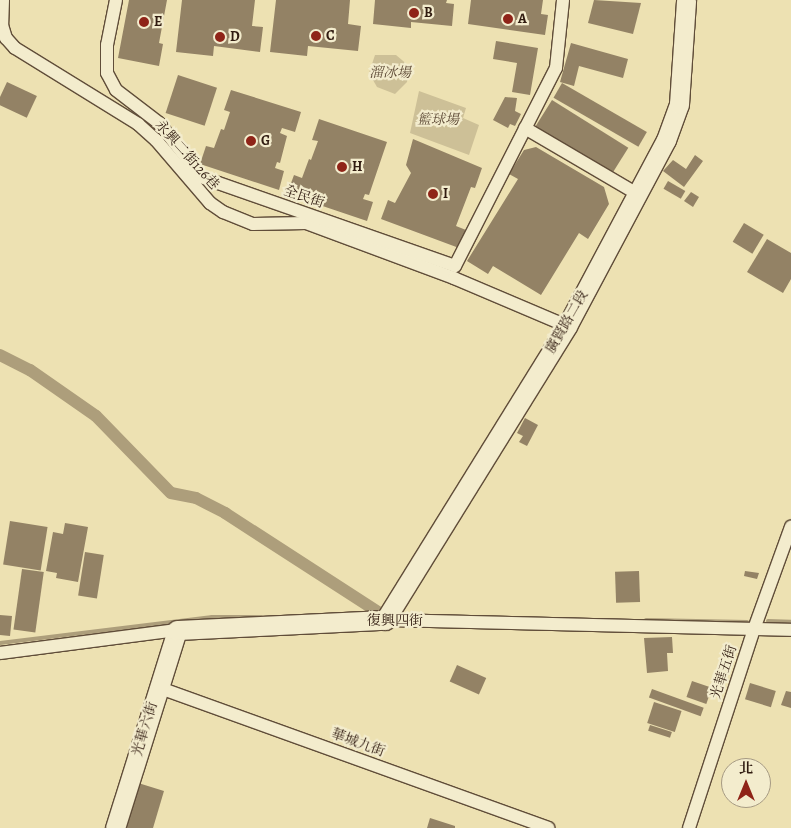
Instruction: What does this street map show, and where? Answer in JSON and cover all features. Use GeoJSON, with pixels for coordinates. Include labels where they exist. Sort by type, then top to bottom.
{"type":"FeatureCollection","features":[{"type":"Feature","properties":{"kind":"street","name":"永興二街126巷"},"geometry":{"type":"LineString","coordinates":[[3,0],[2,25],[6,38],[15,48],[138,124],[156,140],[210,203],[223,212],[253,224],[306,223],[454,278],[566,326]]}},
{"type":"Feature","properties":{"kind":"street","name":"全民街"},"geometry":{"type":"LineString","coordinates":[[116,0],[107,45],[107,73],[116,90],[159,123],[201,177],[454,266],[556,68],[563,0]]}},
{"type":"Feature","properties":{"kind":"street","name":"廣賢路二段"},"geometry":{"type":"LineString","coordinates":[[385,620],[566,326],[666,140],[679,104],[686,0]]}},
{"type":"Feature","properties":{"kind":"street"},"geometry":{"type":"LineString","coordinates":[[526,128],[636,193]]}},
{"type":"Feature","properties":{"kind":"street","name":"光華五街"},"geometry":{"type":"LineString","coordinates":[[690,828],[754,629],[791,527]]}},
{"type":"Feature","properties":{"kind":"street","name":"復興四街"},"geometry":{"type":"LineString","coordinates":[[0,653],[177,630],[385,620],[791,630]]}},
{"type":"Feature","properties":{"kind":"street","name":"光華六街"},"geometry":{"type":"LineString","coordinates":[[115,828],[157,687],[177,630]]}},
{"type":"Feature","properties":{"kind":"street","name":"華城九街"},"geometry":{"type":"LineString","coordinates":[[157,687],[548,828]]}},
{"type":"Feature","properties":{"kind":"green space","name":"溜冰場"},"geometry":{"type":"Polygon","coordinates":[[[375,55],[396,55],[409,66],[407,82],[395,94],[377,87],[369,73],[375,55]]]}},
{"type":"Feature","properties":{"kind":"green space","name":"籃球場"},"geometry":{"type":"Polygon","coordinates":[[[419,91],[466,108],[463,118],[479,125],[469,155],[410,133],[419,91]]]}},
{"type":"Feature","properties":{"kind":"building","name":"E"},"geometry":{"type":"Polygon","coordinates":[[[129,0],[167,0],[159,43],[163,44],[159,66],[118,58],[129,0]]]}},
{"type":"Feature","properties":{"kind":"building","name":"D"},"geometry":{"type":"Polygon","coordinates":[[[182,0],[255,0],[252,26],[263,27],[260,52],[214,46],[213,56],[176,52],[182,0]]]}},
{"type":"Feature","properties":{"kind":"building","name":"C"},"geometry":{"type":"Polygon","coordinates":[[[276,0],[350,0],[348,24],[361,26],[358,51],[308,46],[307,56],[270,52],[276,0]]]}},
{"type":"Feature","properties":{"kind":"building","name":"B"},"geometry":{"type":"Polygon","coordinates":[[[375,0],[447,0],[446,3],[454,4],[452,26],[411,22],[411,28],[373,24],[375,0]]]}},
{"type":"Feature","properties":{"kind":"building","name":"A"},"geometry":{"type":"Polygon","coordinates":[[[471,0],[543,0],[541,14],[548,15],[545,35],[468,24],[471,0]]]}},
{"type":"Feature","properties":{"kind":"building"},"geometry":{"type":"Polygon","coordinates":[[[594,0],[641,3],[633,34],[588,23],[594,0]]]}},
{"type":"Feature","properties":{"kind":"building"},"geometry":{"type":"Polygon","coordinates":[[[496,41],[538,48],[530,95],[512,92],[517,63],[493,59],[496,41]]]}},
{"type":"Feature","properties":{"kind":"building"},"geometry":{"type":"Polygon","coordinates":[[[571,43],[628,59],[623,78],[579,66],[574,86],[560,82],[571,43]]]}},
{"type":"Feature","properties":{"kind":"building"},"geometry":{"type":"Polygon","coordinates":[[[178,75],[217,88],[205,126],[166,113],[178,75]]]}},
{"type":"Feature","properties":{"kind":"building"},"geometry":{"type":"Polygon","coordinates":[[[7,82],[37,96],[27,118],[0,105],[0,97],[7,82]]]}},
{"type":"Feature","properties":{"kind":"building"},"geometry":{"type":"Polygon","coordinates":[[[562,83],[647,132],[638,147],[554,98],[562,83]]]}},
{"type":"Feature","properties":{"kind":"building","name":"G"},"geometry":{"type":"Polygon","coordinates":[[[231,90],[301,112],[295,132],[282,128],[280,133],[287,136],[280,163],[277,162],[275,168],[284,171],[279,190],[200,164],[206,146],[214,148],[221,129],[224,130],[230,112],[224,110],[231,90]]]}},
{"type":"Feature","properties":{"kind":"building"},"geometry":{"type":"Polygon","coordinates":[[[505,97],[517,98],[515,111],[521,114],[515,126],[510,124],[508,128],[493,120],[505,97]]]}},
{"type":"Feature","properties":{"kind":"building"},"geometry":{"type":"Polygon","coordinates":[[[552,100],[628,148],[612,174],[536,126],[552,100]]]}},
{"type":"Feature","properties":{"kind":"building","name":"H"},"geometry":{"type":"Polygon","coordinates":[[[319,119],[387,142],[369,195],[365,194],[363,199],[373,202],[367,221],[287,194],[294,175],[302,178],[309,159],[311,160],[318,141],[312,140],[319,119]]]}},
{"type":"Feature","properties":{"kind":"building","name":"I"},"geometry":{"type":"Polygon","coordinates":[[[413,139],[482,168],[475,188],[471,187],[456,226],[466,230],[459,248],[381,219],[388,200],[395,203],[411,173],[406,165],[413,139]]]}},
{"type":"Feature","properties":{"kind":"building"},"geometry":{"type":"Polygon","coordinates":[[[536,147],[604,187],[609,204],[588,239],[579,233],[541,295],[493,266],[488,274],[467,261],[518,179],[509,174],[524,150],[536,147]]]}},
{"type":"Feature","properties":{"kind":"building"},"geometry":{"type":"Polygon","coordinates":[[[695,155],[703,161],[684,187],[663,171],[673,160],[686,169],[695,155]]]}},
{"type":"Feature","properties":{"kind":"building"},"geometry":{"type":"Polygon","coordinates":[[[668,181],[685,191],[681,199],[664,189],[668,181]]]}},
{"type":"Feature","properties":{"kind":"building"},"geometry":{"type":"Polygon","coordinates":[[[691,192],[699,197],[693,207],[684,201],[691,192]]]}},
{"type":"Feature","properties":{"kind":"building"},"geometry":{"type":"Polygon","coordinates":[[[744,223],[764,235],[752,254],[733,242],[744,223]]]}},
{"type":"Feature","properties":{"kind":"building"},"geometry":{"type":"Polygon","coordinates":[[[767,239],[791,253],[791,279],[783,293],[747,272],[767,239]]]}},
{"type":"Feature","properties":{"kind":"building"},"geometry":{"type":"Polygon","coordinates":[[[525,418],[538,425],[527,446],[519,442],[523,436],[517,433],[525,418]]]}},
{"type":"Feature","properties":{"kind":"building"},"geometry":{"type":"Polygon","coordinates":[[[10,521],[48,527],[41,570],[3,564],[10,521]]]}},
{"type":"Feature","properties":{"kind":"building"},"geometry":{"type":"Polygon","coordinates":[[[65,523],[88,527],[78,582],[56,578],[57,573],[46,571],[53,532],[63,534],[65,523]]]}},
{"type":"Feature","properties":{"kind":"building"},"geometry":{"type":"Polygon","coordinates":[[[85,552],[104,555],[97,598],[78,595],[85,552]]]}},
{"type":"Feature","properties":{"kind":"building"},"geometry":{"type":"Polygon","coordinates":[[[22,569],[44,572],[35,632],[14,629],[22,569]]]}},
{"type":"Feature","properties":{"kind":"building"},"geometry":{"type":"Polygon","coordinates":[[[639,571],[640,602],[616,603],[615,572],[639,571]]]}},
{"type":"Feature","properties":{"kind":"building"},"geometry":{"type":"Polygon","coordinates":[[[745,571],[759,573],[757,579],[744,576],[745,571]]]}},
{"type":"Feature","properties":{"kind":"building"},"geometry":{"type":"Polygon","coordinates":[[[0,615],[12,616],[10,636],[0,635],[0,615]]]}},
{"type":"Feature","properties":{"kind":"building"},"geometry":{"type":"Polygon","coordinates":[[[672,637],[673,653],[667,653],[668,671],[647,673],[644,638],[672,637]]]}},
{"type":"Feature","properties":{"kind":"building"},"geometry":{"type":"Polygon","coordinates":[[[457,665],[486,678],[479,694],[450,681],[457,665]]]}},
{"type":"Feature","properties":{"kind":"building"},"geometry":{"type":"Polygon","coordinates":[[[692,681],[712,688],[706,704],[686,697],[692,681]]]}},
{"type":"Feature","properties":{"kind":"building"},"geometry":{"type":"Polygon","coordinates":[[[750,683],[776,691],[771,707],[745,699],[750,683]]]}},
{"type":"Feature","properties":{"kind":"building"},"geometry":{"type":"Polygon","coordinates":[[[652,689],[704,708],[701,716],[649,697],[652,689]]]}},
{"type":"Feature","properties":{"kind":"building"},"geometry":{"type":"Polygon","coordinates":[[[786,691],[791,692],[791,708],[781,705],[786,691]]]}},
{"type":"Feature","properties":{"kind":"building"},"geometry":{"type":"Polygon","coordinates":[[[654,702],[682,711],[675,732],[647,723],[654,702]]]}},
{"type":"Feature","properties":{"kind":"building"},"geometry":{"type":"Polygon","coordinates":[[[650,725],[672,732],[670,738],[648,731],[650,725]]]}},
{"type":"Feature","properties":{"kind":"building"},"geometry":{"type":"Polygon","coordinates":[[[135,782],[164,791],[153,828],[121,828],[135,782]]]}},
{"type":"Feature","properties":{"kind":"building"},"geometry":{"type":"Polygon","coordinates":[[[430,818],[455,826],[455,828],[427,828],[430,818]]]}},
{"type":"Feature","properties":{"kind":"waterway"},"geometry":{"type":"LineString","coordinates":[[0,355],[30,370],[96,416],[171,493],[196,498],[225,513],[386,617]]}},
{"type":"Feature","properties":{"kind":"waterway"},"geometry":{"type":"LineString","coordinates":[[0,643],[212,617],[261,617]]}},
{"type":"Feature","properties":{"kind":"waterway"},"geometry":{"type":"LineString","coordinates":[[646,620],[747,622]]}},
{"type":"Feature","properties":{"kind":"waterway"},"geometry":{"type":"LineString","coordinates":[[768,621],[791,622]]}},
{"type":"Feature","properties":{"kind":"place","name":"B"},"geometry":{"type":"Point","coordinates":[414,13]}},
{"type":"Feature","properties":{"kind":"place","name":"A"},"geometry":{"type":"Point","coordinates":[508,19]}},
{"type":"Feature","properties":{"kind":"place","name":"E"},"geometry":{"type":"Point","coordinates":[144,22]}},
{"type":"Feature","properties":{"kind":"place","name":"C"},"geometry":{"type":"Point","coordinates":[316,36]}},
{"type":"Feature","properties":{"kind":"place","name":"D"},"geometry":{"type":"Point","coordinates":[220,37]}},
{"type":"Feature","properties":{"kind":"place","name":"G"},"geometry":{"type":"Point","coordinates":[251,141]}},
{"type":"Feature","properties":{"kind":"place","name":"H"},"geometry":{"type":"Point","coordinates":[342,167]}},
{"type":"Feature","properties":{"kind":"place","name":"I"},"geometry":{"type":"Point","coordinates":[433,194]}}]}
